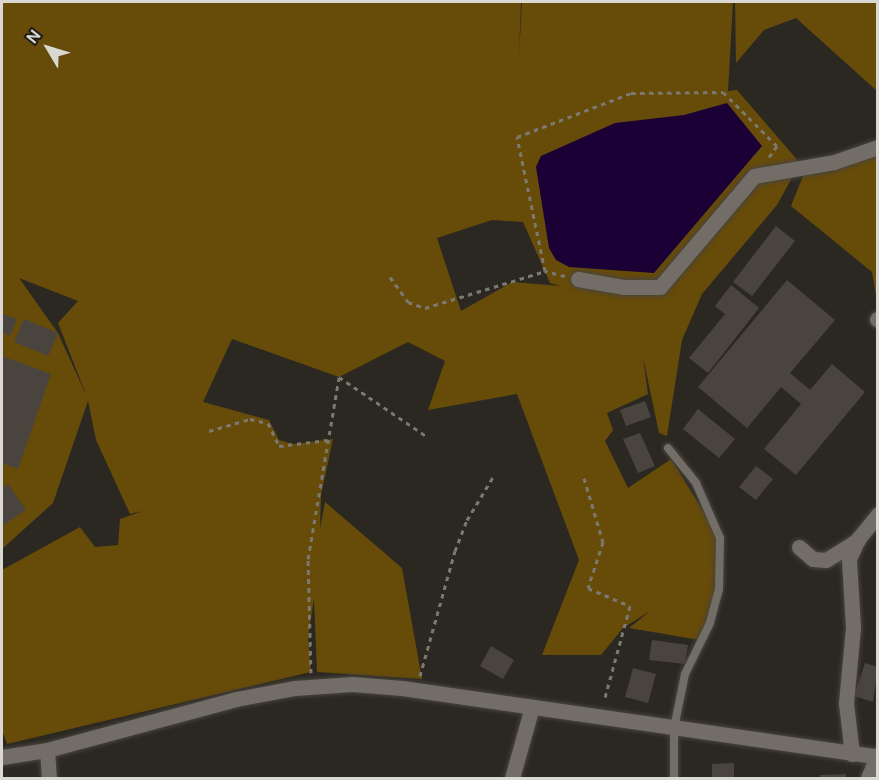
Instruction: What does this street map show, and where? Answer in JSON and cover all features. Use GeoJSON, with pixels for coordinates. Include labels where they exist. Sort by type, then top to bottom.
{"type":"FeatureCollection","features":[{"type":"Feature","properties":{"kind":"street"},"geometry":{"type":"LineString","coordinates":[[578,279],[624,287],[660,286],[754,176],[834,162],[878,147]]}},
{"type":"Feature","properties":{"kind":"street"},"geometry":{"type":"LineString","coordinates":[[852,754],[846,703],[853,627],[849,559],[858,539],[878,514]]}},
{"type":"Feature","properties":{"kind":"street"},"geometry":{"type":"LineString","coordinates":[[799,548],[813,559],[826,560],[858,539]]}},
{"type":"Feature","properties":{"kind":"street"},"geometry":{"type":"LineString","coordinates":[[2,757],[47,750],[236,699],[312,687],[352,684],[416,690],[877,756],[868,778]]}},
{"type":"Feature","properties":{"kind":"street"},"geometry":{"type":"LineString","coordinates":[[512,778],[532,707]]}},
{"type":"Feature","properties":{"kind":"street"},"geometry":{"type":"LineString","coordinates":[[47,750],[49,778]]}},
{"type":"Feature","properties":{"kind":"lane"},"geometry":{"type":"LineString","coordinates":[[668,448],[696,483],[720,538],[719,589],[710,623],[685,674],[674,728],[674,778]]}},
{"type":"Feature","properties":{"kind":"path"},"geometry":{"type":"LineString","coordinates":[[545,272],[517,137],[631,93],[723,92],[777,146],[754,176]]}},
{"type":"Feature","properties":{"kind":"path"},"geometry":{"type":"LineString","coordinates":[[390,277],[408,302],[425,308],[545,272],[578,279]]}},
{"type":"Feature","properties":{"kind":"path"},"geometry":{"type":"LineString","coordinates":[[312,687],[308,559],[339,377],[426,436]]}},
{"type":"Feature","properties":{"kind":"path"},"geometry":{"type":"LineString","coordinates":[[209,432],[250,419],[268,423],[279,446],[328,440]]}},
{"type":"Feature","properties":{"kind":"path"},"geometry":{"type":"LineString","coordinates":[[416,690],[467,520],[493,477]]}},
{"type":"Feature","properties":{"kind":"path"},"geometry":{"type":"LineString","coordinates":[[584,478],[603,542],[588,588],[630,606],[600,717]]}},
{"type":"Feature","properties":{"kind":"shaded area"},"geometry":{"type":"Polygon","coordinates":[[[2,2],[521,2],[519,56],[522,2],[733,2],[728,91],[737,90],[800,163],[777,205],[702,294],[682,340],[667,436],[659,433],[643,357],[648,394],[607,413],[613,430],[605,441],[628,488],[671,459],[720,538],[719,589],[700,640],[629,628],[650,611],[623,628],[601,655],[542,655],[579,560],[517,394],[428,410],[445,361],[408,342],[339,377],[232,339],[203,402],[269,420],[279,440],[294,444],[333,439],[321,495],[320,529],[325,502],[402,568],[422,679],[317,672],[314,599],[308,637],[311,672],[7,744],[2,730],[2,570],[80,527],[95,547],[118,545],[120,519],[143,511],[130,514],[96,440],[88,401],[53,503],[2,549],[2,2]],[[492,220],[437,238],[461,311],[512,282],[561,286],[550,283],[523,222],[492,220]],[[19,278],[58,333],[87,397],[58,323],[78,301],[19,278]]]}},
{"type":"Feature","properties":{"kind":"shaded area"},"geometry":{"type":"Polygon","coordinates":[[[735,2],[877,2],[877,91],[796,18],[764,30],[736,63],[735,2]]]}},
{"type":"Feature","properties":{"kind":"shaded area"},"geometry":{"type":"Polygon","coordinates":[[[727,103],[762,146],[654,273],[569,267],[556,260],[549,248],[536,167],[541,156],[615,123],[684,115],[727,103]]]}},
{"type":"Feature","properties":{"kind":"shaded area"},"geometry":{"type":"Polygon","coordinates":[[[877,147],[877,301],[872,272],[791,206],[803,176],[877,147]]]}},
{"type":"Feature","properties":{"kind":"building"},"geometry":{"type":"Polygon","coordinates":[[[776,226],[795,241],[752,296],[733,282],[776,226]]]}},
{"type":"Feature","properties":{"kind":"building"},"geometry":{"type":"Polygon","coordinates":[[[787,280],[835,320],[790,373],[810,390],[832,364],[865,392],[796,475],[764,449],[801,404],[781,387],[747,428],[698,387],[787,280]]]}},
{"type":"Feature","properties":{"kind":"building"},"geometry":{"type":"Polygon","coordinates":[[[731,285],[759,308],[708,373],[689,358],[725,314],[715,306],[731,285]]]}},
{"type":"Feature","properties":{"kind":"building"},"geometry":{"type":"Polygon","coordinates":[[[3,314],[17,319],[10,336],[2,332],[3,314]]]}},
{"type":"Feature","properties":{"kind":"building"},"geometry":{"type":"Polygon","coordinates":[[[24,319],[58,333],[48,356],[14,342],[24,319]]]}},
{"type":"Feature","properties":{"kind":"building"},"geometry":{"type":"Polygon","coordinates":[[[2,356],[51,374],[18,469],[2,463],[2,356]]]}},
{"type":"Feature","properties":{"kind":"building"},"geometry":{"type":"Polygon","coordinates":[[[645,401],[651,417],[626,426],[620,410],[645,401]]]}},
{"type":"Feature","properties":{"kind":"building"},"geometry":{"type":"Polygon","coordinates":[[[698,409],[735,439],[719,458],[683,429],[698,409]]]}},
{"type":"Feature","properties":{"kind":"building"},"geometry":{"type":"Polygon","coordinates":[[[640,433],[655,466],[638,473],[623,439],[640,433]]]}},
{"type":"Feature","properties":{"kind":"building"},"geometry":{"type":"Polygon","coordinates":[[[756,466],[773,479],[756,500],[739,487],[756,466]]]}},
{"type":"Feature","properties":{"kind":"building"},"geometry":{"type":"Polygon","coordinates":[[[8,484],[26,510],[2,526],[2,488],[8,484]]]}},
{"type":"Feature","properties":{"kind":"building"},"geometry":{"type":"Polygon","coordinates":[[[652,640],[688,645],[685,664],[649,660],[652,640]]]}},
{"type":"Feature","properties":{"kind":"building"},"geometry":{"type":"Polygon","coordinates":[[[491,646],[514,660],[503,679],[480,666],[491,646]]]}},
{"type":"Feature","properties":{"kind":"building"},"geometry":{"type":"Polygon","coordinates":[[[865,663],[878,667],[873,702],[854,696],[865,663]]]}},
{"type":"Feature","properties":{"kind":"building"},"geometry":{"type":"Polygon","coordinates":[[[633,668],[656,674],[648,703],[625,697],[633,668]]]}},
{"type":"Feature","properties":{"kind":"building"},"geometry":{"type":"Polygon","coordinates":[[[734,763],[734,778],[712,778],[712,764],[734,763]]]}},
{"type":"Feature","properties":{"kind":"building"},"geometry":{"type":"Polygon","coordinates":[[[846,774],[846,778],[820,778],[820,775],[846,774]]]}}]}
